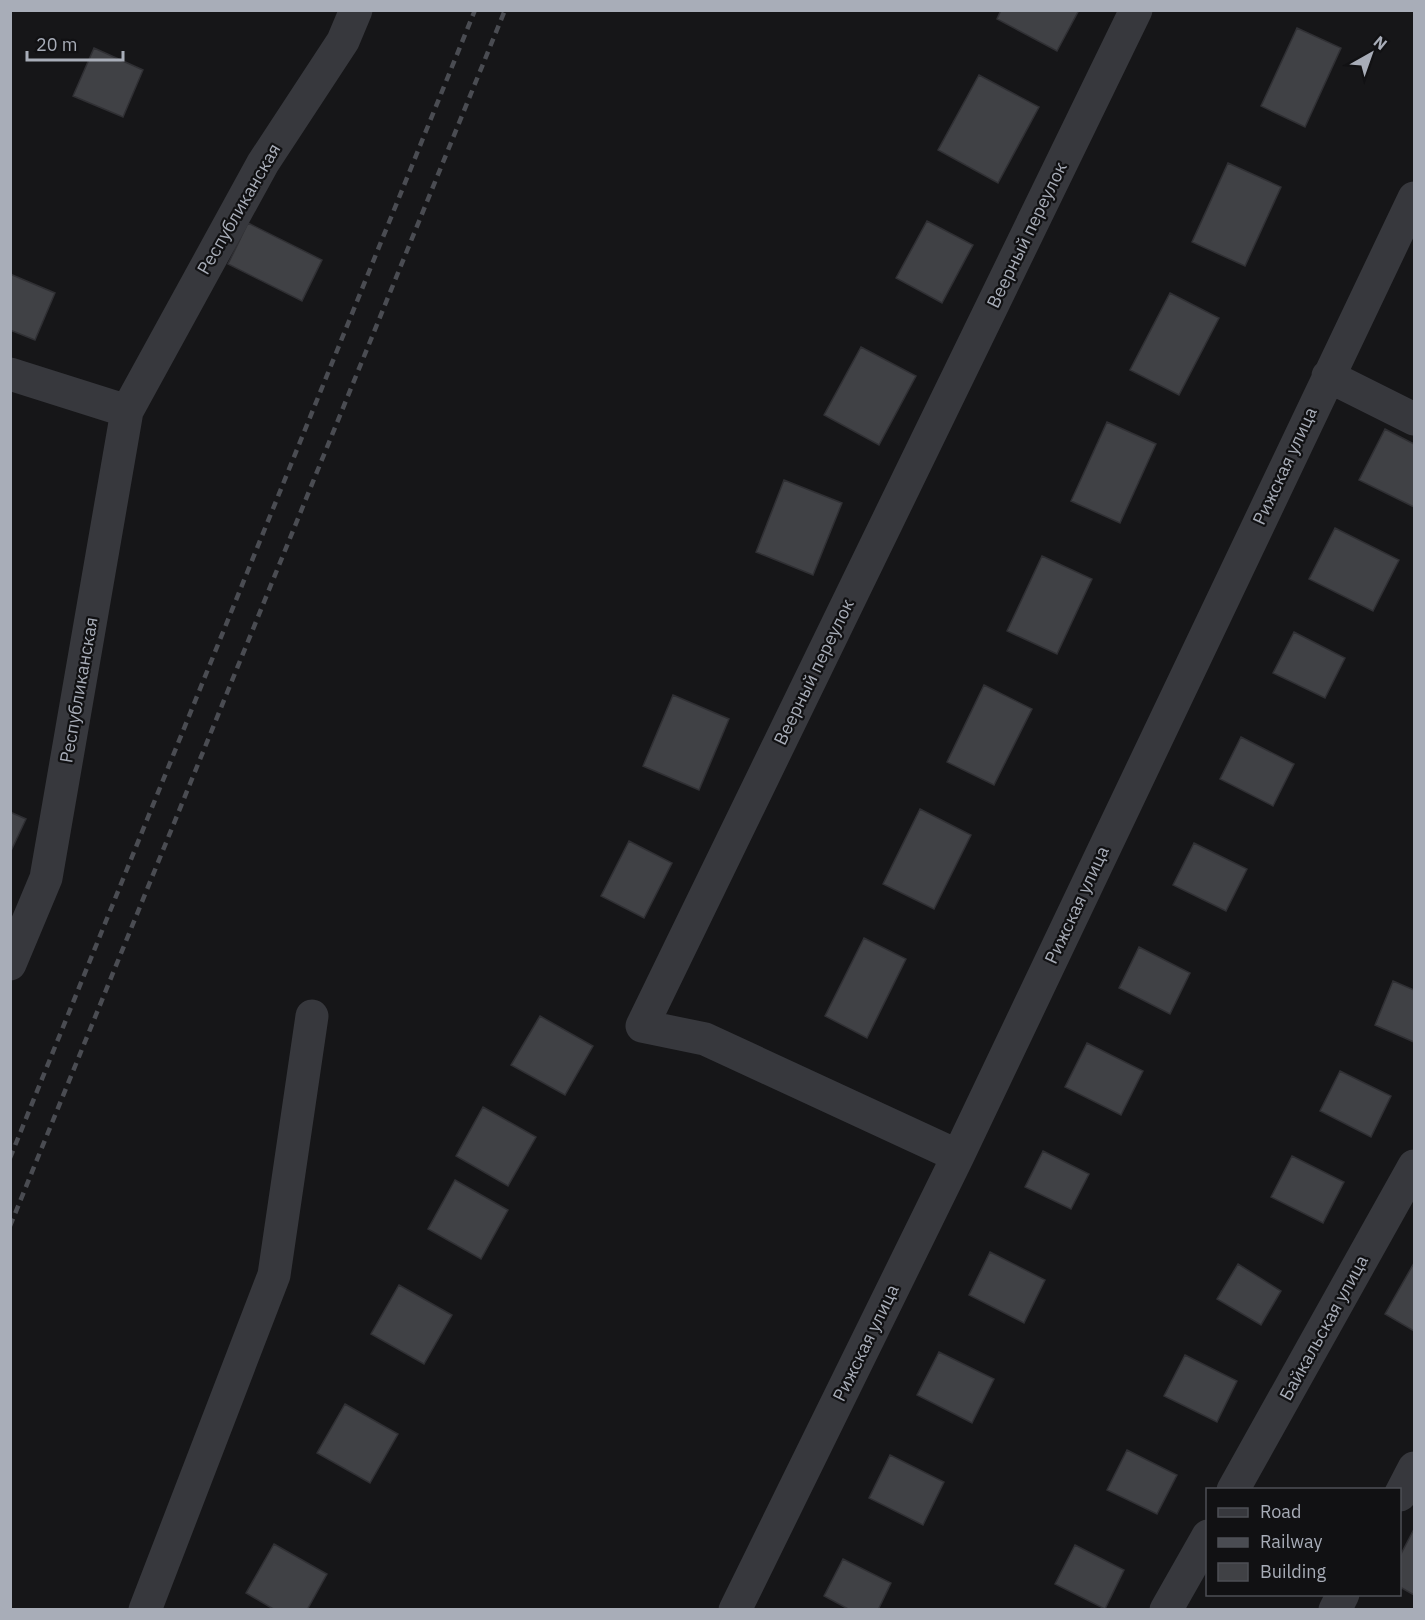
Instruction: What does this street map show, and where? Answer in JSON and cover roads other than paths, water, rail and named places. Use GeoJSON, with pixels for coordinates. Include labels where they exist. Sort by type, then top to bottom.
{"type":"FeatureCollection","features":[{"type":"Feature","properties":{"kind":"street","name":"Республиканская"},"geometry":{"type":"LineString","coordinates":[[10,964],[46,878],[127,411],[263,163],[343,41],[356,10]]}},
{"type":"Feature","properties":{"kind":"street","name":"Веерный переулок"},"geometry":{"type":"LineString","coordinates":[[958,1156],[705,1039],[642,1026],[1136,10]]}},
{"type":"Feature","properties":{"kind":"street","name":"Рижская улица"},"geometry":{"type":"LineString","coordinates":[[735,1610],[958,1156],[1414,198]]}},
{"type":"Feature","properties":{"kind":"street"},"geometry":{"type":"LineString","coordinates":[[10,374],[127,411]]}},
{"type":"Feature","properties":{"kind":"street"},"geometry":{"type":"LineString","coordinates":[[1328,376],[1414,419]]}},
{"type":"Feature","properties":{"kind":"street"},"geometry":{"type":"LineString","coordinates":[[145,1610],[274,1275],[312,1016]]}},
{"type":"Feature","properties":{"kind":"street","name":"Байкальская улица"},"geometry":{"type":"LineString","coordinates":[[1234,1488],[1414,1166]]}},
{"type":"Feature","properties":{"kind":"street"},"geometry":{"type":"LineString","coordinates":[[1401,1493],[1414,1468]]}},
{"type":"Feature","properties":{"kind":"street"},"geometry":{"type":"LineString","coordinates":[[1166,1610],[1206,1540]]}},
{"type":"Feature","properties":{"kind":"street"},"geometry":{"type":"LineString","coordinates":[[1335,1610],[1343,1596]]}},
{"type":"Feature","properties":{"kind":"railway"},"geometry":{"type":"LineString","coordinates":[[10,1158],[475,10]]}},
{"type":"Feature","properties":{"kind":"railway"},"geometry":{"type":"LineString","coordinates":[[10,1226],[505,10]]}}]}
